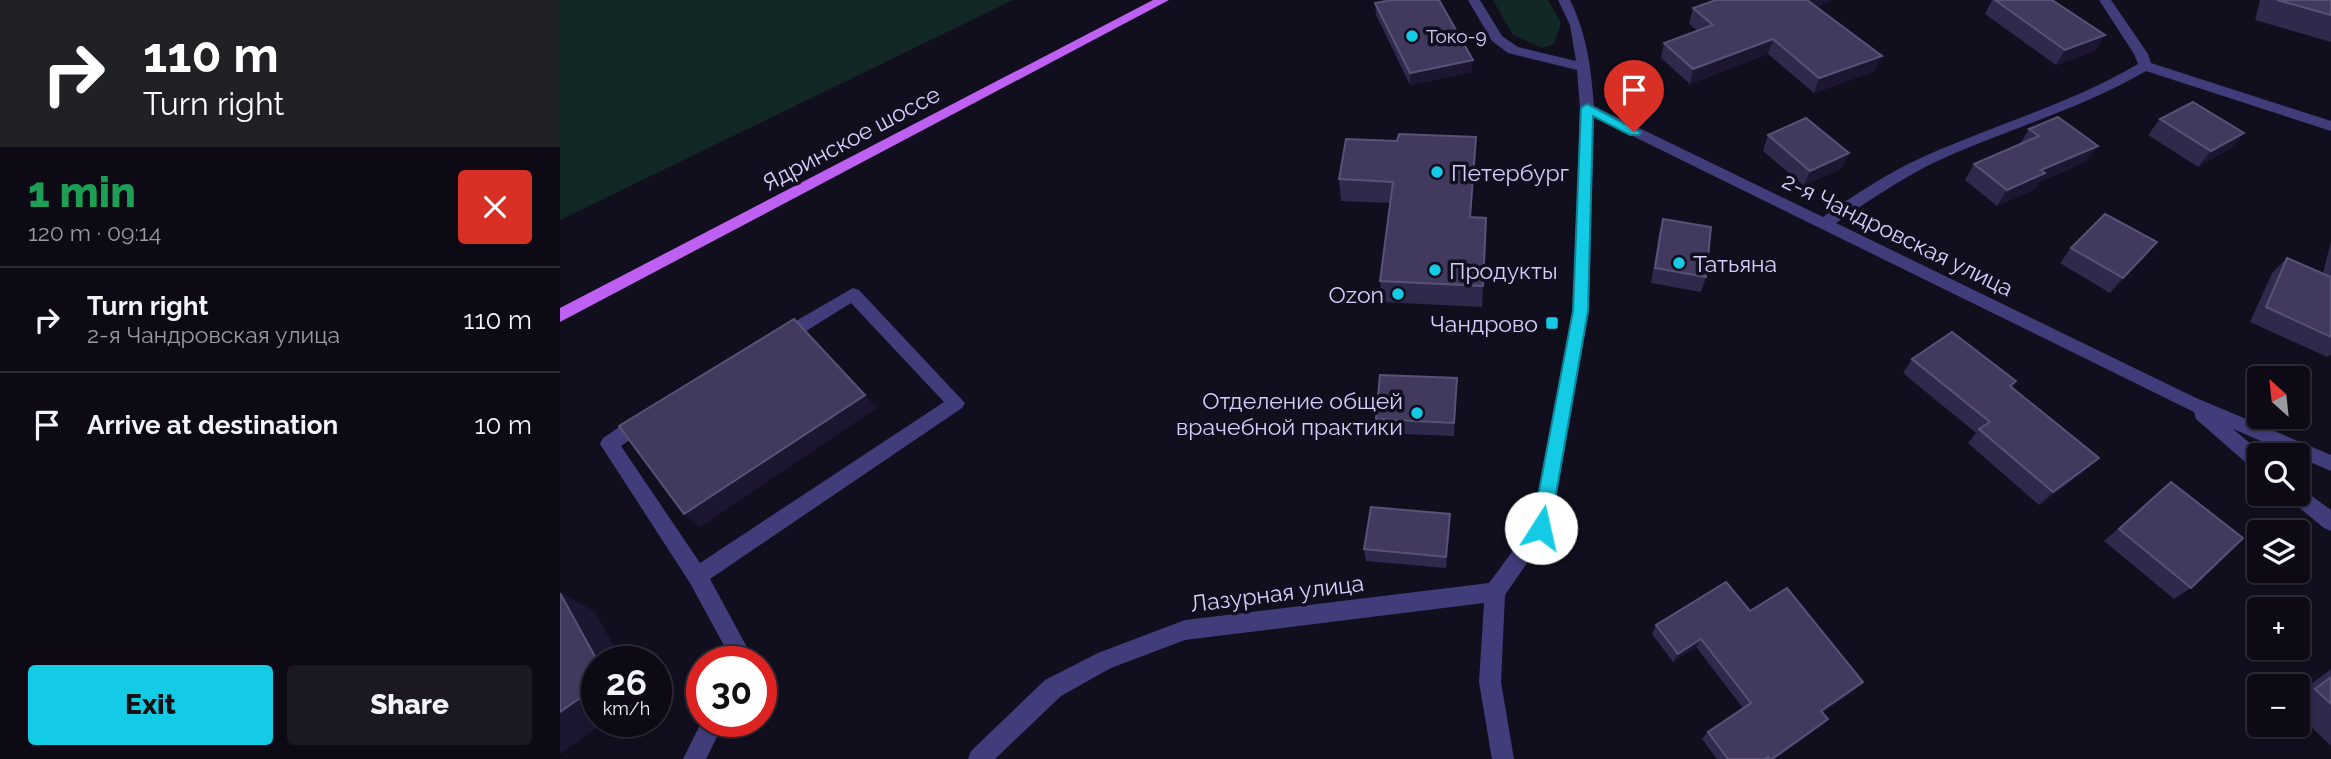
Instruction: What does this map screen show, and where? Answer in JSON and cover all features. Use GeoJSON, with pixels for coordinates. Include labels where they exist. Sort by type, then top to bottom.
{"type":"FeatureCollection","features":[{"type":"Feature","properties":{"kind":"main road","name":"Ядринское шоссе"},"geometry":{"type":"LineString","coordinates":[[560,316],[1163,0]]}},
{"type":"Feature","properties":{"kind":"street"},"geometry":{"type":"LineString","coordinates":[[1474,0],[1497,38],[1513,50],[1584,68]]}},
{"type":"Feature","properties":{"kind":"street"},"geometry":{"type":"LineString","coordinates":[[1503,759],[1490,682],[1495,592],[1541,528],[1581,311],[1587,108],[1584,68],[1576,25],[1564,0]]}},
{"type":"Feature","properties":{"kind":"street"},"geometry":{"type":"LineString","coordinates":[[2105,0],[2141,54],[2144,66]]}},
{"type":"Feature","properties":{"kind":"street"},"geometry":{"type":"LineString","coordinates":[[1823,225],[1881,185],[1930,159],[2045,115],[2123,79],[2144,66],[2331,126]]}},
{"type":"Feature","properties":{"kind":"street","name":"2-я Чандровская улица"},"geometry":{"type":"LineString","coordinates":[[1587,108],[2188,402],[2331,463]]}},
{"type":"Feature","properties":{"kind":"street"},"geometry":{"type":"LineString","coordinates":[[696,576],[956,403],[853,294],[760,351]]}},
{"type":"Feature","properties":{"kind":"street","name":"2-я Чандровская улица"},"geometry":{"type":"LineString","coordinates":[[2188,402],[2247,452]]}},
{"type":"Feature","properties":{"kind":"street"},"geometry":{"type":"LineString","coordinates":[[656,415],[609,443],[696,576],[736,646]]}},
{"type":"Feature","properties":{"kind":"street"},"geometry":{"type":"LineString","coordinates":[[2310,505],[2331,523]]}},
{"type":"Feature","properties":{"kind":"street","name":"Лазурная улица"},"geometry":{"type":"LineString","coordinates":[[979,759],[1053,688],[1105,660],[1185,630],[1495,592]]}},
{"type":"Feature","properties":{"kind":"street"},"geometry":{"type":"LineString","coordinates":[[694,759],[706,737]]}},
{"type":"Feature","properties":{"kind":"green space"},"geometry":{"type":"Polygon","coordinates":[[[560,0],[1013,0],[560,220],[560,0]]]}},
{"type":"Feature","properties":{"kind":"green space"},"geometry":{"type":"Polygon","coordinates":[[[1493,0],[1548,0],[1561,23],[1554,44],[1542,48],[1513,35],[1493,0]]]}},
{"type":"Feature","properties":{"kind":"building"},"geometry":{"type":"Polygon","coordinates":[[[1392,0],[1439,0],[1473,60],[1410,73],[1375,3],[1392,0]]]}},
{"type":"Feature","properties":{"kind":"building"},"geometry":{"type":"Polygon","coordinates":[[[1716,0],[1807,0],[1882,56],[1819,78],[1773,39],[1693,69],[1664,43],[1713,25],[1693,8],[1716,0]]]}},
{"type":"Feature","properties":{"kind":"building"},"geometry":{"type":"Polygon","coordinates":[[[1995,0],[2052,0],[2105,35],[2065,50],[1995,0]]]}},
{"type":"Feature","properties":{"kind":"building"},"geometry":{"type":"Polygon","coordinates":[[[2277,0],[2331,0],[2331,15],[2277,0]]]}},
{"type":"Feature","properties":{"kind":"building"},"geometry":{"type":"Polygon","coordinates":[[[2193,102],[2244,133],[2211,151],[2160,119],[2193,102]]]}},
{"type":"Feature","properties":{"kind":"building"},"geometry":{"type":"Polygon","coordinates":[[[2058,117],[2098,146],[2041,170],[2045,173],[2007,190],[1974,164],[2039,136],[2029,129],[2058,117]]]}},
{"type":"Feature","properties":{"kind":"building"},"geometry":{"type":"Polygon","coordinates":[[[1806,118],[1849,153],[1810,171],[1768,135],[1806,118]]]}},
{"type":"Feature","properties":{"kind":"building"},"geometry":{"type":"Polygon","coordinates":[[[1399,134],[1476,137],[1470,217],[1486,218],[1483,286],[1380,281],[1393,182],[1339,179],[1346,139],[1397,141],[1399,134]]]}},
{"type":"Feature","properties":{"kind":"building"},"geometry":{"type":"Polygon","coordinates":[[[2105,214],[2157,242],[2123,278],[2071,248],[2105,214]]]}},
{"type":"Feature","properties":{"kind":"building","name":"Татьяна"},"geometry":{"type":"Polygon","coordinates":[[[1663,219],[1711,227],[1706,277],[1655,268],[1663,219]]]}},
{"type":"Feature","properties":{"kind":"building"},"geometry":{"type":"Polygon","coordinates":[[[2287,258],[2331,277],[2331,337],[2266,307],[2287,258]]]}},
{"type":"Feature","properties":{"kind":"building"},"geometry":{"type":"Polygon","coordinates":[[[794,319],[865,395],[684,514],[619,426],[794,319]]]}},
{"type":"Feature","properties":{"kind":"building"},"geometry":{"type":"Polygon","coordinates":[[[1952,332],[2016,381],[2010,386],[2099,458],[2053,492],[1979,429],[1990,422],[1912,359],[1952,332]]]}},
{"type":"Feature","properties":{"kind":"building","name":"Отделение общей врачебной практики"},"geometry":{"type":"Polygon","coordinates":[[[1380,375],[1457,378],[1454,423],[1376,419],[1380,375]]]}},
{"type":"Feature","properties":{"kind":"building"},"geometry":{"type":"Polygon","coordinates":[[[2171,482],[2243,538],[2191,588],[2119,529],[2171,482]]]}},
{"type":"Feature","properties":{"kind":"building"},"geometry":{"type":"Polygon","coordinates":[[[1371,507],[1450,514],[1446,557],[1364,549],[1371,507]]]}},
{"type":"Feature","properties":{"kind":"building"},"geometry":{"type":"Polygon","coordinates":[[[1726,582],[1750,611],[1787,588],[1863,682],[1821,711],[1828,719],[1772,759],[1728,759],[1708,732],[1751,703],[1701,639],[1678,654],[1656,625],[1726,582]]]}},
{"type":"Feature","properties":{"kind":"building"},"geometry":{"type":"Polygon","coordinates":[[[560,593],[589,646],[581,646],[581,697],[560,712],[560,593]]]}},
{"type":"Feature","properties":{"kind":"building"},"geometry":{"type":"Polygon","coordinates":[[[2331,677],[2331,704],[2315,689],[2331,677]]]}},
{"type":"Feature","properties":{"kind":"place","name":"Токо-9"},"geometry":{"type":"Point","coordinates":[1412,36]}},
{"type":"Feature","properties":{"kind":"place","name":"Петербург"},"geometry":{"type":"Point","coordinates":[1437,172]}},
{"type":"Feature","properties":{"kind":"place","name":"Татьяна"},"geometry":{"type":"Point","coordinates":[1679,263]}},
{"type":"Feature","properties":{"kind":"place","name":"Продукты"},"geometry":{"type":"Point","coordinates":[1435,270]}},
{"type":"Feature","properties":{"kind":"place","name":"Ozon"},"geometry":{"type":"Point","coordinates":[1398,294]}},
{"type":"Feature","properties":{"kind":"place","name":"Чандрово"},"geometry":{"type":"Point","coordinates":[1552,323]}},
{"type":"Feature","properties":{"kind":"place","name":"Отделение общей врачебной практики"},"geometry":{"type":"Point","coordinates":[1417,413]}},
{"type":"Feature","properties":{"kind":"route"},"geometry":{"type":"LineString","coordinates":[[1541,528],[1581,311],[1587,108],[1634,132]]}}]}
